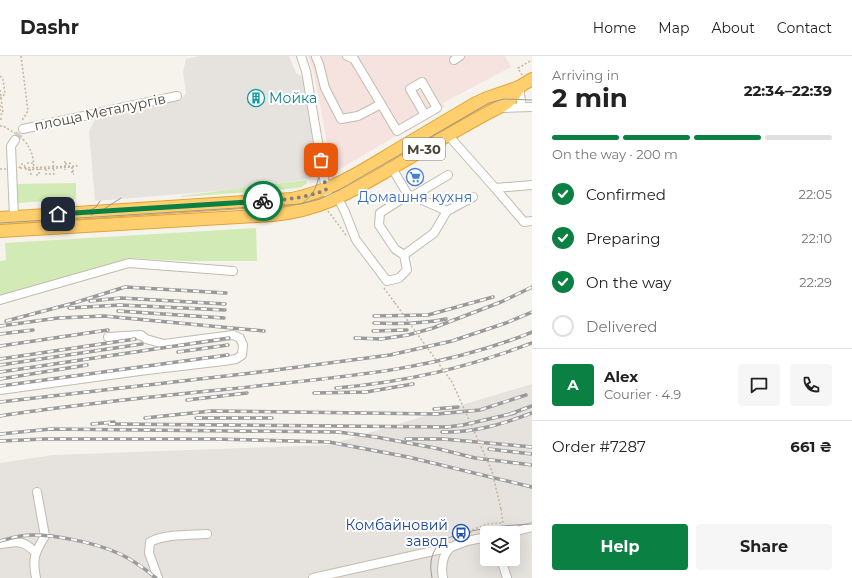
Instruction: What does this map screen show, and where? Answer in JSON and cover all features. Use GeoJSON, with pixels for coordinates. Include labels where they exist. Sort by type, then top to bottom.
{"type":"FeatureCollection","features":[{"type":"Feature","properties":{"kind":"highway","name":"М-30"},"geometry":{"type":"LineString","coordinates":[[0,218],[292,199],[311,195],[326,190],[365,169],[476,103],[524,80]]}},
{"type":"Feature","properties":{"kind":"highway","name":"М-30"},"geometry":{"type":"LineString","coordinates":[[0,231],[273,215],[298,212],[334,200],[448,135],[508,103],[524,80]]}},
{"type":"Feature","properties":{"kind":"street"},"geometry":{"type":"LineString","coordinates":[[381,104],[358,116],[341,119],[325,88],[316,57],[302,60],[306,71],[326,190],[345,212],[356,240],[388,281],[398,278],[407,270],[404,255],[395,249],[379,225],[380,213],[448,175]]}},
{"type":"Feature","properties":{"kind":"street"},"geometry":{"type":"LineString","coordinates":[[353,57],[397,132],[425,115]]}},
{"type":"Feature","properties":{"kind":"street"},"geometry":{"type":"LineString","coordinates":[[522,107],[524,80]]}},
{"type":"Feature","properties":{"kind":"street","name":"площа Металургів"},"geometry":{"type":"LineString","coordinates":[[21,127],[177,96]]}},
{"type":"Feature","properties":{"kind":"street"},"geometry":{"type":"LineString","coordinates":[[497,108],[532,107]]}},
{"type":"Feature","properties":{"kind":"street"},"geometry":{"type":"LineString","coordinates":[[448,135],[524,222],[532,221]]}},
{"type":"Feature","properties":{"kind":"street"},"geometry":{"type":"LineString","coordinates":[[14,217],[11,146],[15,140]]}},
{"type":"Feature","properties":{"kind":"street"},"geometry":{"type":"LineString","coordinates":[[392,168],[411,196],[447,211]]}},
{"type":"Feature","properties":{"kind":"street"},"geometry":{"type":"LineString","coordinates":[[495,188],[532,185]]}},
{"type":"Feature","properties":{"kind":"street"},"geometry":{"type":"LineString","coordinates":[[404,255],[434,233],[447,211],[473,197]]}},
{"type":"Feature","properties":{"kind":"street"},"geometry":{"type":"LineString","coordinates":[[0,300],[129,263],[233,271]]}},
{"type":"Feature","properties":{"kind":"street"},"geometry":{"type":"LineString","coordinates":[[0,390],[224,361],[236,359],[242,355],[243,345],[240,338],[233,335],[164,344],[146,339],[141,335],[108,336]]}},
{"type":"Feature","properties":{"kind":"street"},"geometry":{"type":"LineString","coordinates":[[36,578],[34,569],[35,552],[45,536],[37,492]]}},
{"type":"Feature","properties":{"kind":"street"},"geometry":{"type":"LineString","coordinates":[[520,530],[532,527]]}},
{"type":"Feature","properties":{"kind":"street"},"geometry":{"type":"LineString","coordinates":[[158,578],[149,553],[150,542],[167,537],[207,534]]}},
{"type":"Feature","properties":{"kind":"street"},"geometry":{"type":"LineString","coordinates":[[313,578],[451,547],[467,541],[480,538]]}},
{"type":"Feature","properties":{"kind":"street"},"geometry":{"type":"LineString","coordinates":[[0,544],[15,542],[27,544],[35,552]]}},
{"type":"Feature","properties":{"kind":"street"},"geometry":{"type":"LineString","coordinates":[[443,577],[442,570],[444,556],[446,551],[451,547]]}},
{"type":"Feature","properties":{"kind":"street"},"geometry":{"type":"LineString","coordinates":[[503,566],[507,578]]}},
{"type":"Feature","properties":{"kind":"path"},"geometry":{"type":"LineString","coordinates":[[21,56],[28,111],[21,127]]}},
{"type":"Feature","properties":{"kind":"path"},"geometry":{"type":"LineString","coordinates":[[524,80],[518,68],[532,60]]}},
{"type":"Feature","properties":{"kind":"path"},"geometry":{"type":"LineString","coordinates":[[0,76],[3,79],[5,94],[1,102]]}},
{"type":"Feature","properties":{"kind":"path"},"geometry":{"type":"LineString","coordinates":[[1,102],[5,94],[3,79]]}},
{"type":"Feature","properties":{"kind":"path"},"geometry":{"type":"LineString","coordinates":[[0,90],[0,114]]}},
{"type":"Feature","properties":{"kind":"path"},"geometry":{"type":"LineString","coordinates":[[34,158],[34,170]]}},
{"type":"Feature","properties":{"kind":"path"},"geometry":{"type":"LineString","coordinates":[[45,163],[46,174],[54,174],[53,160]]}},
{"type":"Feature","properties":{"kind":"path"},"geometry":{"type":"LineString","coordinates":[[27,163],[34,162]]}},
{"type":"Feature","properties":{"kind":"path"},"geometry":{"type":"LineString","coordinates":[[53,168],[66,165],[77,166],[76,163]]}},
{"type":"Feature","properties":{"kind":"path"},"geometry":{"type":"LineString","coordinates":[[20,168],[22,164],[24,164],[27,173],[29,170],[41,170]]}},
{"type":"Feature","properties":{"kind":"path"},"geometry":{"type":"LineString","coordinates":[[25,168],[26,170],[41,170],[45,168],[71,165]]}},
{"type":"Feature","properties":{"kind":"path"},"geometry":{"type":"LineString","coordinates":[[71,165],[73,174]]}},
{"type":"Feature","properties":{"kind":"path"},"geometry":{"type":"LineString","coordinates":[[25,168],[41,170]]}},
{"type":"Feature","properties":{"kind":"path"},"geometry":{"type":"LineString","coordinates":[[30,168],[32,175]]}},
{"type":"Feature","properties":{"kind":"path"},"geometry":{"type":"LineString","coordinates":[[36,175],[39,175],[41,170]]}},
{"type":"Feature","properties":{"kind":"path"},"geometry":{"type":"LineString","coordinates":[[396,303],[452,382],[492,471],[503,523],[487,524],[472,530],[467,541]]}},
{"type":"Feature","properties":{"kind":"shaded area"},"geometry":{"type":"Polygon","coordinates":[[[199,56],[289,56],[296,73],[301,76],[306,84],[321,172],[316,174],[315,177],[307,179],[243,189],[95,201],[89,131],[96,118],[105,113],[182,98],[186,93],[183,72],[186,59],[199,56]]]}},
{"type":"Feature","properties":{"kind":"shaded area"},"geometry":{"type":"Polygon","coordinates":[[[308,56],[505,56],[511,67],[443,103],[445,107],[335,172],[331,167],[313,70],[308,56]]]}},
{"type":"Feature","properties":{"kind":"shaded area"},"geometry":{"type":"Polygon","coordinates":[[[532,384],[532,578],[0,578],[0,463],[53,455],[328,445],[532,384]]]}},
{"type":"Feature","properties":{"kind":"green space"},"geometry":{"type":"Polygon","coordinates":[[[306,180],[307,183],[302,187],[289,189],[181,197],[181,196],[306,180]]]}},
{"type":"Feature","properties":{"kind":"green space"},"geometry":{"type":"Polygon","coordinates":[[[76,183],[76,199],[18,203],[17,184],[76,183]]]}},
{"type":"Feature","properties":{"kind":"green space"},"geometry":{"type":"Polygon","coordinates":[[[256,228],[257,261],[184,261],[129,258],[0,296],[0,261],[6,260],[5,243],[256,228]]]}},
{"type":"Feature","properties":{"kind":"tunnel"},"geometry":{"type":"LineString","coordinates":[[15,140],[23,129]]}},
{"type":"Feature","properties":{"kind":"tram line"},"geometry":{"type":"LineString","coordinates":[[0,223],[301,204],[320,199],[339,190],[489,103],[504,99],[532,100]]}},
{"type":"Feature","properties":{"kind":"tram line"},"geometry":{"type":"LineString","coordinates":[[303,203],[310,197],[314,190],[319,173]]}},
{"type":"Feature","properties":{"kind":"tram line"},"geometry":{"type":"LineString","coordinates":[[91,215],[121,198]]}},
{"type":"Feature","properties":{"kind":"tram line"},"geometry":{"type":"LineString","coordinates":[[87,212],[96,207],[100,201]]}},
{"type":"Feature","properties":{"kind":"tram line"},"geometry":{"type":"LineString","coordinates":[[432,578],[432,556],[441,543],[448,538],[466,532],[504,526],[532,524]]}},
{"type":"Feature","properties":{"kind":"railway"},"geometry":{"type":"LineString","coordinates":[[6,321],[74,303],[125,287],[226,293]]}},
{"type":"Feature","properties":{"kind":"railway"},"geometry":{"type":"LineString","coordinates":[[355,338],[381,339],[408,335],[433,328],[501,302],[532,287]]}},
{"type":"Feature","properties":{"kind":"railway"},"geometry":{"type":"LineString","coordinates":[[374,316],[428,315],[493,297]]}},
{"type":"Feature","properties":{"kind":"railway"},"geometry":{"type":"LineString","coordinates":[[90,301],[121,298],[225,304]]}},
{"type":"Feature","properties":{"kind":"railway"},"geometry":{"type":"LineString","coordinates":[[69,308],[120,305],[225,310]]}},
{"type":"Feature","properties":{"kind":"railway"},"geometry":{"type":"LineString","coordinates":[[118,311],[224,318]]}},
{"type":"Feature","properties":{"kind":"railway"},"geometry":{"type":"LineString","coordinates":[[0,402],[268,371],[390,355],[452,341],[506,323],[532,312]]}},
{"type":"Feature","properties":{"kind":"railway"},"geometry":{"type":"LineString","coordinates":[[0,326],[58,318],[104,316],[264,331]]}},
{"type":"Feature","properties":{"kind":"railway"},"geometry":{"type":"LineString","coordinates":[[374,323],[392,324],[428,322],[446,319]]}},
{"type":"Feature","properties":{"kind":"railway"},"geometry":{"type":"LineString","coordinates":[[0,334],[33,330]]}},
{"type":"Feature","properties":{"kind":"railway"},"geometry":{"type":"LineString","coordinates":[[0,346],[108,330]]}},
{"type":"Feature","properties":{"kind":"railway"},"geometry":{"type":"LineString","coordinates":[[373,331],[407,330]]}},
{"type":"Feature","properties":{"kind":"railway"},"geometry":{"type":"LineString","coordinates":[[0,416],[103,402],[374,373],[438,361],[470,353],[501,344],[532,332]]}},
{"type":"Feature","properties":{"kind":"railway"},"geometry":{"type":"LineString","coordinates":[[0,372],[229,338]]}},
{"type":"Feature","properties":{"kind":"railway"},"geometry":{"type":"LineString","coordinates":[[0,359],[135,339]]}},
{"type":"Feature","properties":{"kind":"railway"},"geometry":{"type":"LineString","coordinates":[[336,388],[387,382],[436,373],[483,360],[532,343]]}},
{"type":"Feature","properties":{"kind":"railway"},"geometry":{"type":"LineString","coordinates":[[0,365],[142,344]]}},
{"type":"Feature","properties":{"kind":"railway"},"geometry":{"type":"LineString","coordinates":[[178,352],[228,345]]}},
{"type":"Feature","properties":{"kind":"railway"},"geometry":{"type":"LineString","coordinates":[[0,386],[228,355]]}},
{"type":"Feature","properties":{"kind":"railway"},"geometry":{"type":"LineString","coordinates":[[0,379],[87,365]]}},
{"type":"Feature","properties":{"kind":"railway"},"geometry":{"type":"LineString","coordinates":[[314,393],[366,392],[413,384]]}},
{"type":"Feature","properties":{"kind":"railway"},"geometry":{"type":"LineString","coordinates":[[187,400],[247,393]]}},
{"type":"Feature","properties":{"kind":"railway"},"geometry":{"type":"LineString","coordinates":[[145,418],[211,411],[437,414],[480,410],[526,395]]}},
{"type":"Feature","properties":{"kind":"railway"},"geometry":{"type":"LineString","coordinates":[[510,414],[532,406]]}},
{"type":"Feature","properties":{"kind":"railway"},"geometry":{"type":"LineString","coordinates":[[434,409],[458,407]]}},
{"type":"Feature","properties":{"kind":"railway"},"geometry":{"type":"LineString","coordinates":[[109,424],[447,427],[463,425],[515,413]]}},
{"type":"Feature","properties":{"kind":"railway"},"geometry":{"type":"LineString","coordinates":[[442,432],[465,431],[488,427],[532,413]]}},
{"type":"Feature","properties":{"kind":"railway"},"geometry":{"type":"LineString","coordinates":[[196,418],[272,418]]}},
{"type":"Feature","properties":{"kind":"railway"},"geometry":{"type":"LineString","coordinates":[[92,424],[114,422]]}},
{"type":"Feature","properties":{"kind":"railway"},"geometry":{"type":"LineString","coordinates":[[0,434],[51,429],[338,432],[376,437],[435,448],[475,458],[532,465]]}},
{"type":"Feature","properties":{"kind":"railway"},"geometry":{"type":"LineString","coordinates":[[0,441],[45,439],[214,439],[329,442],[408,457],[532,487]]}},
{"type":"Feature","properties":{"kind":"railway"},"geometry":{"type":"LineString","coordinates":[[406,439],[443,439],[532,447]]}},
{"type":"Feature","properties":{"kind":"railway"},"geometry":{"type":"LineString","coordinates":[[489,449],[532,454]]}},
{"type":"Feature","properties":{"kind":"railway"},"geometry":{"type":"LineString","coordinates":[[0,541],[18,536],[32,535],[58,537],[85,542],[125,556],[156,578]]}},
{"type":"Feature","properties":{"kind":"way so far"},"geometry":{"type":"LineString","coordinates":[[263,201],[292,199],[326,190],[321,160]]}},
{"type":"Feature","properties":{"kind":"place","name":"Мойка"},"geometry":{"type":"Point","coordinates":[256,98]}},
{"type":"Feature","properties":{"kind":"place","name":"Домашня кухня"},"geometry":{"type":"Point","coordinates":[415,177]}},
{"type":"Feature","properties":{"kind":"place","name":"Комбайновий завод"},"geometry":{"type":"Point","coordinates":[461,533]}},
{"type":"Feature","properties":{"kind":"route"},"geometry":{"type":"LineString","coordinates":[[58,214],[263,201]]}}]}
